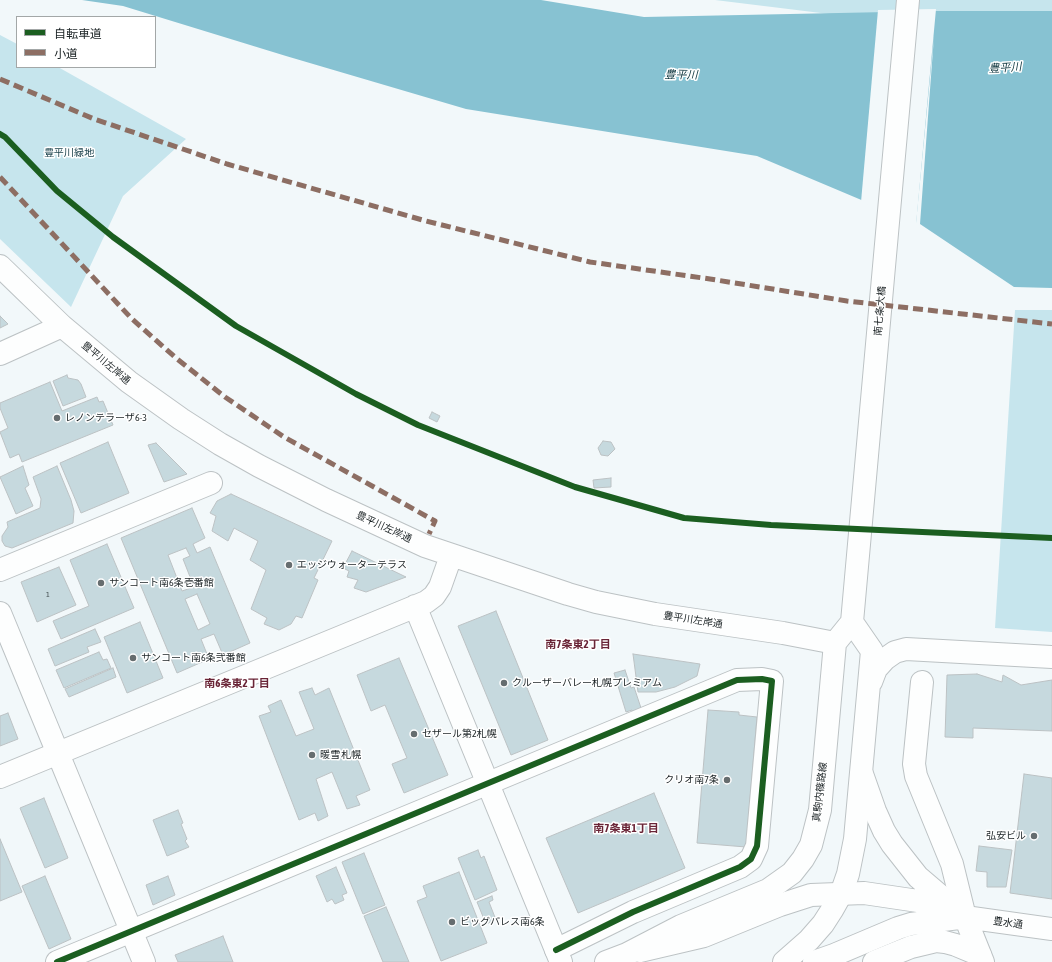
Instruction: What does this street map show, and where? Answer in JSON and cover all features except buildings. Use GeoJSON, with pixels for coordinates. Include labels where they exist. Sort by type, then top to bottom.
{"type":"FeatureCollection","features":[{"type":"Feature","properties":{"kind":"street","name":"南七条大橋"},"geometry":{"type":"LineString","coordinates":[[852,622],[908,0]]}},
{"type":"Feature","properties":{"kind":"street","name":"豊平川左岸通"},"geometry":{"type":"LineString","coordinates":[[0,266],[62,326],[128,382],[182,419],[220,444],[259,466],[326,500],[425,546],[451,556],[596,602],[655,614],[782,633],[835,643]]}},
{"type":"Feature","properties":{"kind":"street"},"geometry":{"type":"LineString","coordinates":[[0,354],[62,326]]}},
{"type":"Feature","properties":{"kind":"street"},"geometry":{"type":"LineString","coordinates":[[0,570],[211,484]]}},
{"type":"Feature","properties":{"kind":"street"},"geometry":{"type":"LineString","coordinates":[[0,778],[426,602],[434,596],[440,587],[451,556]]}},
{"type":"Feature","properties":{"kind":"street"},"geometry":{"type":"LineString","coordinates":[[57,962],[488,784],[737,680],[762,679],[772,681],[757,846],[751,859],[740,866],[633,912],[559,956],[488,784],[415,606]]}},
{"type":"Feature","properties":{"kind":"street"},"geometry":{"type":"LineString","coordinates":[[0,613],[144,962]]}},
{"type":"Feature","properties":{"kind":"street"},"geometry":{"type":"LineString","coordinates":[[784,962],[809,940],[823,924],[841,894],[848,874],[855,840],[872,651],[852,622],[835,643]]}},
{"type":"Feature","properties":{"kind":"street","name":"真駒内篠路線"},"geometry":{"type":"LineString","coordinates":[[606,962],[627,954],[681,926],[768,890],[792,873],[803,859],[811,845],[820,810],[835,643]]}},
{"type":"Feature","properties":{"kind":"street"},"geometry":{"type":"LineString","coordinates":[[870,685],[876,669],[885,659],[895,652],[906,649],[1052,657]]}},
{"type":"Feature","properties":{"kind":"street"},"geometry":{"type":"LineString","coordinates":[[922,682],[914,764],[916,776],[952,864],[965,917],[982,958]]}},
{"type":"Feature","properties":{"kind":"street"},"geometry":{"type":"LineString","coordinates":[[862,774],[875,811],[892,844],[918,877],[965,917]]}},
{"type":"Feature","properties":{"kind":"street"},"geometry":{"type":"LineString","coordinates":[[627,954],[704,936],[799,898],[811,895],[864,893],[918,901],[965,917]]}},
{"type":"Feature","properties":{"kind":"street"},"geometry":{"type":"LineString","coordinates":[[814,962],[911,924],[965,917]]}},
{"type":"Feature","properties":{"kind":"street","name":"豊水通"},"geometry":{"type":"LineString","coordinates":[[965,917],[1052,930]]}},
{"type":"Feature","properties":{"kind":"street"},"geometry":{"type":"LineString","coordinates":[[874,962],[911,948],[936,942],[945,942],[956,945],[982,958]]}},
{"type":"Feature","properties":{"kind":"green space"},"geometry":{"type":"Polygon","coordinates":[[[715,0],[1052,0],[1052,23],[935,27],[715,0]]]}},
{"type":"Feature","properties":{"kind":"green space","name":"豊平川緑地"},"geometry":{"type":"Polygon","coordinates":[[[0,35],[16,43],[16,68],[60,68],[186,139],[123,196],[71,307],[0,239],[0,35]]]}},
{"type":"Feature","properties":{"kind":"green space"},"geometry":{"type":"Polygon","coordinates":[[[1015,310],[1052,310],[1052,632],[995,628],[1015,310]]]}},
{"type":"Feature","properties":{"kind":"water","name":"豊平川"},"geometry":{"type":"Polygon","coordinates":[[[82,0],[541,0],[644,17],[936,11],[1052,11],[1052,288],[1014,287],[920,224],[934,36],[916,223],[757,156],[466,109],[123,6],[82,0]]]}},
{"type":"Feature","properties":{"kind":"pier"},"geometry":{"type":"Polygon","coordinates":[[[936,9],[916,225],[861,202],[878,10],[936,9]]]}},
{"type":"Feature","properties":{"kind":"marked path"},"geometry":{"type":"LineString","coordinates":[[0,79],[94,119],[227,164],[426,221],[590,262],[847,301],[1052,324]]}},
{"type":"Feature","properties":{"kind":"marked path"},"geometry":{"type":"LineString","coordinates":[[0,177],[132,319],[176,358],[225,397],[284,437],[435,521],[429,534]]}},
{"type":"Feature","properties":{"kind":"cycle path"},"geometry":{"type":"LineString","coordinates":[[0,134],[5,137],[57,191],[113,237],[236,326],[356,394],[418,425],[575,487],[684,518],[771,525],[1052,538]]}},
{"type":"Feature","properties":{"kind":"cycle path"},"geometry":{"type":"LineString","coordinates":[[57,962],[737,680],[762,679],[772,681],[757,846],[751,859],[740,867],[633,912],[556,950]]}},
{"type":"Feature","properties":{"kind":"place","name":"レノンテラーザ6-3"},"geometry":{"type":"Point","coordinates":[57,418]}},
{"type":"Feature","properties":{"kind":"place","name":"エッジウォーターテラス"},"geometry":{"type":"Point","coordinates":[289,565]}},
{"type":"Feature","properties":{"kind":"place","name":"サンコート南6条壱番館"},"geometry":{"type":"Point","coordinates":[101,583]}},
{"type":"Feature","properties":{"kind":"place","name":"サンコート南6条弐番館"},"geometry":{"type":"Point","coordinates":[133,658]}},
{"type":"Feature","properties":{"kind":"place","name":"クルーザーバレー札幌プレミアム"},"geometry":{"type":"Point","coordinates":[504,683]}},
{"type":"Feature","properties":{"kind":"place","name":"セザール第2札幌"},"geometry":{"type":"Point","coordinates":[414,734]}},
{"type":"Feature","properties":{"kind":"place","name":"暖雪 札幌"},"geometry":{"type":"Point","coordinates":[312,755]}},
{"type":"Feature","properties":{"kind":"place","name":"クリオ南7条"},"geometry":{"type":"Point","coordinates":[727,780]}},
{"type":"Feature","properties":{"kind":"place","name":"弘安ビル"},"geometry":{"type":"Point","coordinates":[1034,836]}},
{"type":"Feature","properties":{"kind":"place","name":"ビッグパレス南6条"},"geometry":{"type":"Point","coordinates":[452,922]}},
{"type":"Feature","properties":{"kind":"district","name":"南7条東2丁目"},"geometry":{"type":"Point","coordinates":[578,645]}},
{"type":"Feature","properties":{"kind":"district","name":"南6条東2丁目"},"geometry":{"type":"Point","coordinates":[237,684]}},
{"type":"Feature","properties":{"kind":"district","name":"南7条東1丁目"},"geometry":{"type":"Point","coordinates":[626,829]}}]}
